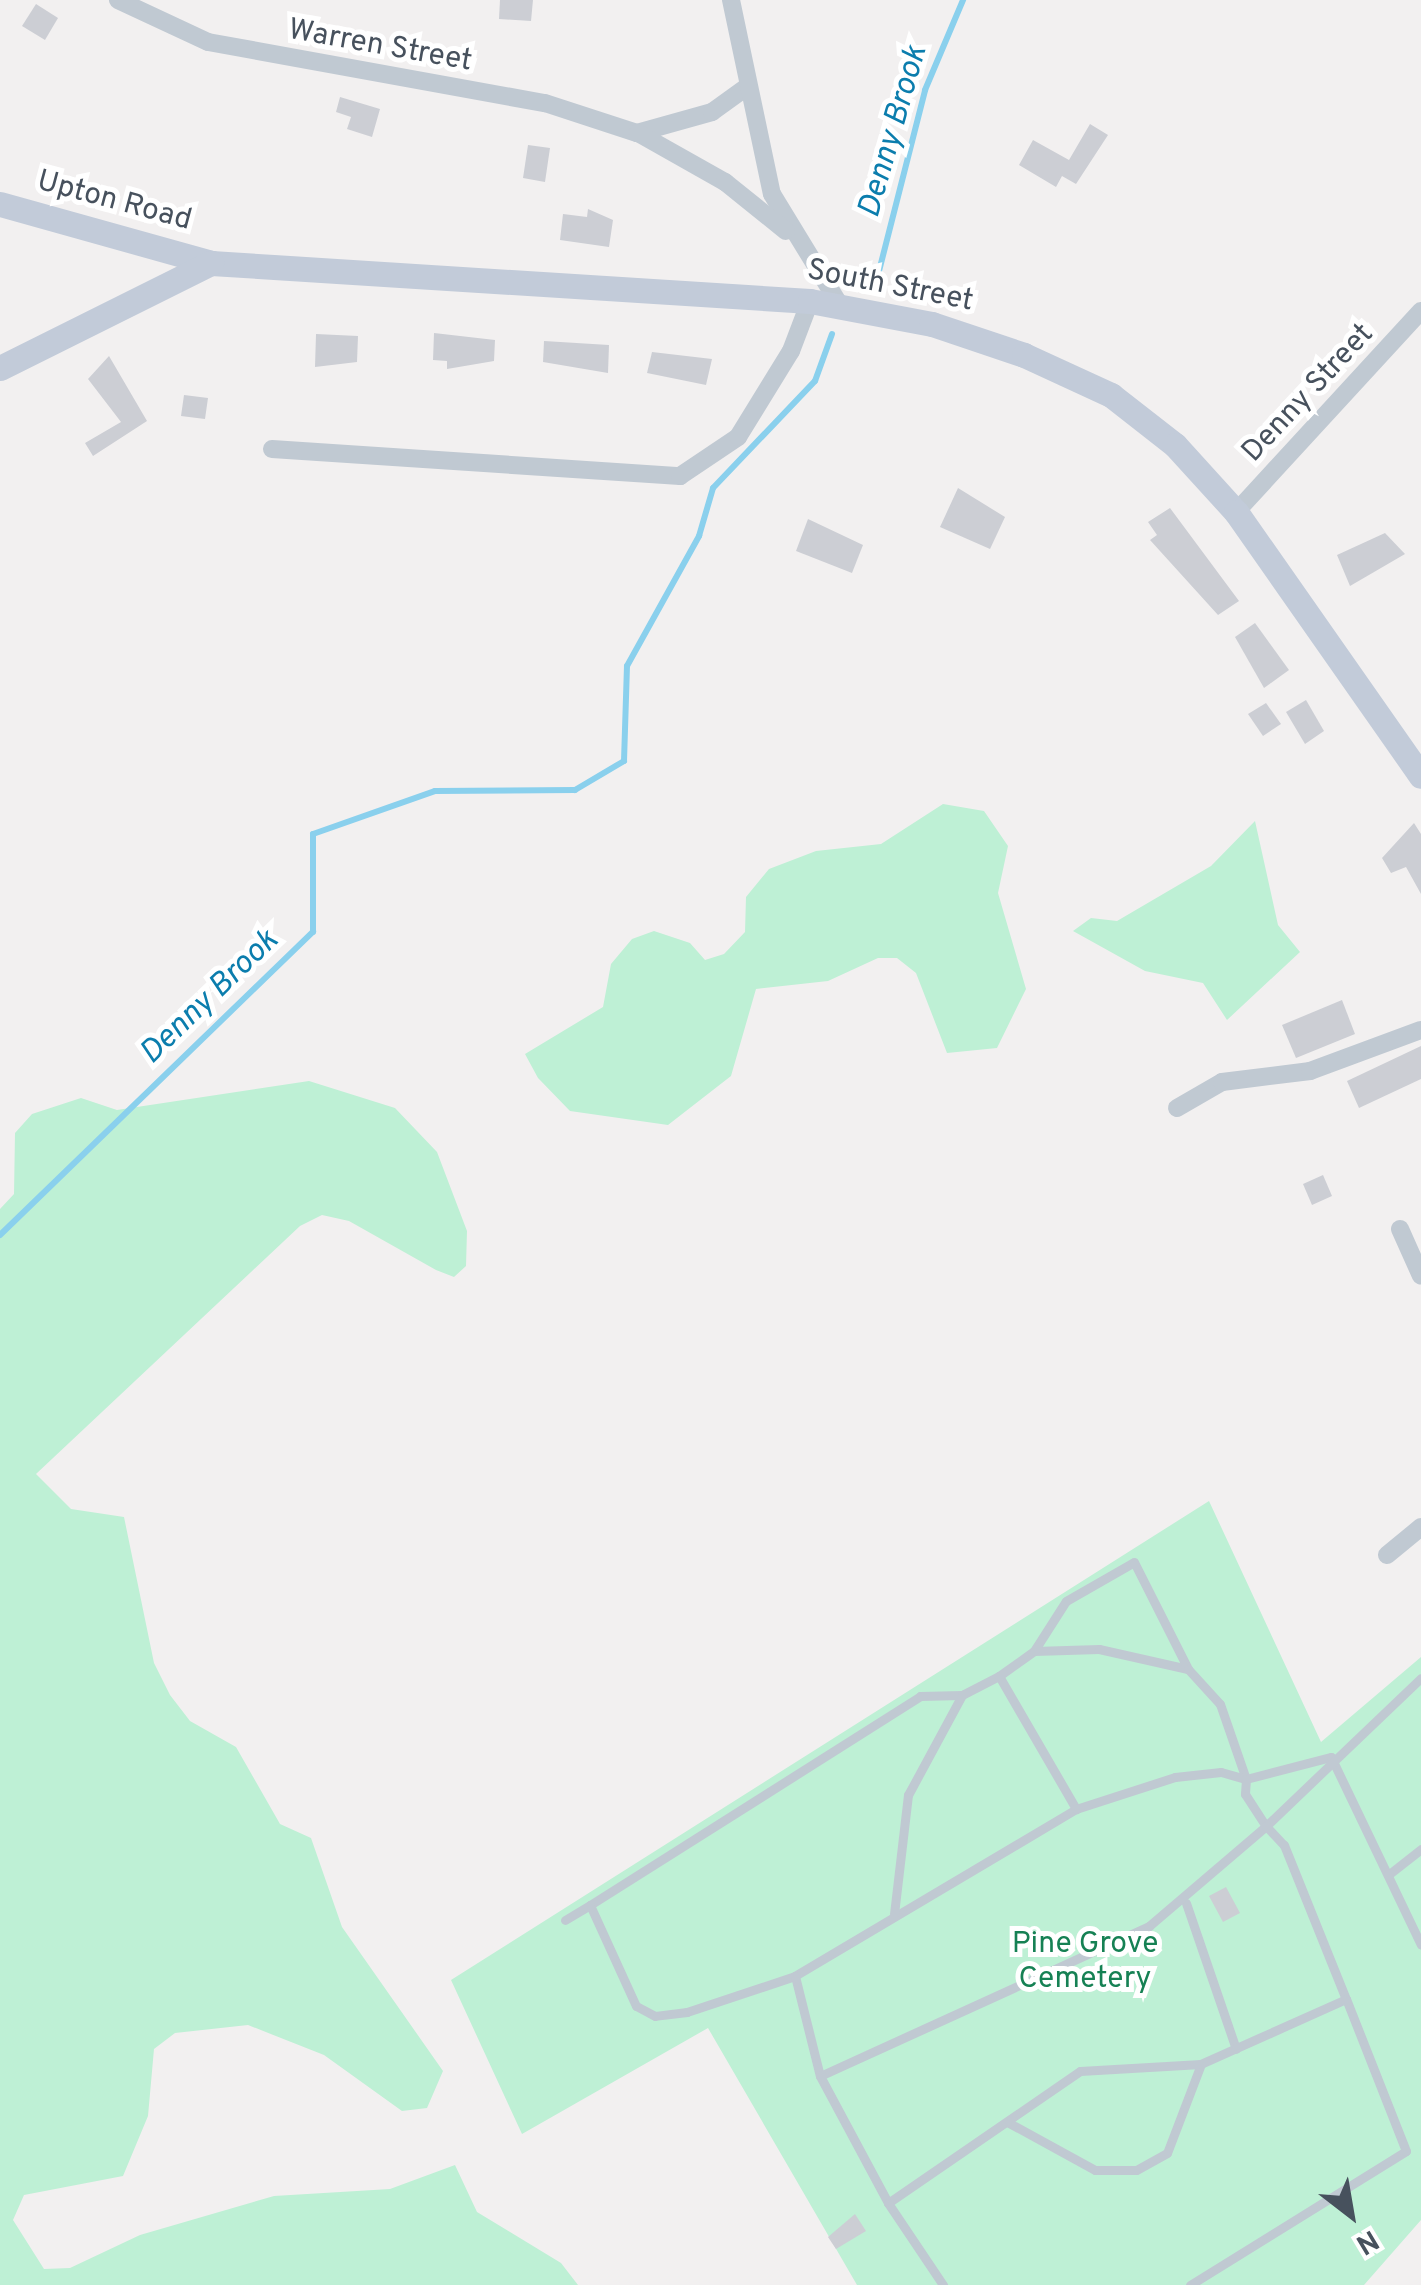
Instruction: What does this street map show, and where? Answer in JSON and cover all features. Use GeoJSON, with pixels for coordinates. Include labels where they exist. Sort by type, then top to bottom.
{"type":"FeatureCollection","features":[{"type":"Feature","properties":{"kind":"main road","name":"Upton Road"},"geometry":{"type":"LineString","coordinates":[[0,204],[211,263]]}},
{"type":"Feature","properties":{"kind":"main road","name":"South Street"},"geometry":{"type":"LineString","coordinates":[[211,263],[810,301],[979,338],[1111,395],[1175,445],[1236,512],[1421,776]]}},
{"type":"Feature","properties":{"kind":"main road"},"geometry":{"type":"LineString","coordinates":[[0,368],[211,263]]}},
{"type":"Feature","properties":{"kind":"street","name":"Warren Street"},"geometry":{"type":"LineString","coordinates":[[118,0],[224,46],[545,103],[637,132],[726,182],[792,235]]}},
{"type":"Feature","properties":{"kind":"street"},"geometry":{"type":"LineString","coordinates":[[731,0],[759,153],[792,235],[841,308]]}},
{"type":"Feature","properties":{"kind":"street"},"geometry":{"type":"LineString","coordinates":[[637,132],[712,112],[748,86]]}},
{"type":"Feature","properties":{"kind":"street"},"geometry":{"type":"LineString","coordinates":[[272,449],[680,476],[738,437],[784,366],[810,301]]}},
{"type":"Feature","properties":{"kind":"street","name":"Denny Street"},"geometry":{"type":"LineString","coordinates":[[1236,512],[1421,311]]}},
{"type":"Feature","properties":{"kind":"street"},"geometry":{"type":"LineString","coordinates":[[1176,1108],[1222,1082],[1310,1070],[1421,1030]]}},
{"type":"Feature","properties":{"kind":"street"},"geometry":{"type":"LineString","coordinates":[[1400,1229],[1421,1276]]}},
{"type":"Feature","properties":{"kind":"street"},"geometry":{"type":"LineString","coordinates":[[1388,1555],[1421,1528]]}},
{"type":"Feature","properties":{"kind":"lane"},"geometry":{"type":"LineString","coordinates":[[565,1920],[920,1696],[962,1695],[999,1676],[1034,1651],[1066,1602],[1134,1562],[1188,1669],[1220,1704],[1246,1779],[1266,1826],[1284,1845],[1401,2131],[1402,2159],[1190,2285]]}},
{"type":"Feature","properties":{"kind":"lane"},"geometry":{"type":"LineString","coordinates":[[1034,1651],[1099,1649],[1188,1669]]}},
{"type":"Feature","properties":{"kind":"lane"},"geometry":{"type":"LineString","coordinates":[[999,1676],[1076,1810]]}},
{"type":"Feature","properties":{"kind":"lane"},"geometry":{"type":"LineString","coordinates":[[820,2076],[1186,1902],[1331,1757],[1421,1678]]}},
{"type":"Feature","properties":{"kind":"lane"},"geometry":{"type":"LineString","coordinates":[[894,1914],[908,1795],[962,1695]]}},
{"type":"Feature","properties":{"kind":"lane"},"geometry":{"type":"LineString","coordinates":[[590,1905],[636,2006],[655,2016],[743,1999],[796,1976],[894,1914],[1076,1810],[1175,1777],[1246,1779],[1331,1757]]}},
{"type":"Feature","properties":{"kind":"lane"},"geometry":{"type":"LineString","coordinates":[[1331,1757],[1421,1945]]}},
{"type":"Feature","properties":{"kind":"lane"},"geometry":{"type":"LineString","coordinates":[[1388,1876],[1421,1849]]}},
{"type":"Feature","properties":{"kind":"lane"},"geometry":{"type":"LineString","coordinates":[[1186,1902],[1236,2049]]}},
{"type":"Feature","properties":{"kind":"lane"},"geometry":{"type":"LineString","coordinates":[[796,1976],[820,2076],[888,2203],[943,2285]]}},
{"type":"Feature","properties":{"kind":"lane"},"geometry":{"type":"LineString","coordinates":[[888,2203],[1080,2071],[1200,2064],[1346,1999]]}},
{"type":"Feature","properties":{"kind":"lane"},"geometry":{"type":"LineString","coordinates":[[1008,2122],[1095,2170],[1136,2170],[1167,2152],[1200,2064]]}},
{"type":"Feature","properties":{"kind":"green space"},"geometry":{"type":"Polygon","coordinates":[[[943,804],[984,811],[1008,846],[998,893],[1026,989],[997,1048],[947,1053],[916,973],[897,958],[878,958],[828,981],[756,989],[731,1076],[668,1125],[570,1111],[538,1078],[525,1054],[603,1007],[611,964],[632,939],[654,931],[690,943],[705,960],[724,954],[745,932],[746,897],[769,869],[816,851],[881,844],[943,804]]]}},
{"type":"Feature","properties":{"kind":"green space"},"geometry":{"type":"Polygon","coordinates":[[[1255,821],[1278,925],[1300,952],[1227,1020],[1203,983],[1145,971],[1073,931],[1091,918],[1117,921],[1211,866],[1255,821]]]}},
{"type":"Feature","properties":{"kind":"green space"},"geometry":{"type":"Polygon","coordinates":[[[309,1081],[395,1108],[437,1152],[467,1231],[466,1266],[454,1277],[349,1221],[322,1215],[300,1226],[36,1474],[71,1509],[124,1517],[154,1663],[170,1695],[190,1721],[236,1747],[280,1824],[311,1838],[342,1927],[443,2071],[427,2108],[402,2111],[324,2055],[248,2025],[175,2033],[154,2049],[148,2116],[123,2176],[24,2195],[13,2220],[44,2269],[70,2268],[140,2235],[274,2196],[390,2189],[455,2165],[477,2212],[561,2263],[578,2285],[0,2285],[0,1209],[14,1194],[15,1133],[32,1114],[81,1098],[117,1110],[309,1081]]]}},
{"type":"Feature","properties":{"kind":"green space","name":"Pine Grove Cemetery"},"geometry":{"type":"Polygon","coordinates":[[[1209,1501],[1321,1742],[1421,1657],[1421,2220],[1364,2285],[857,2285],[708,2028],[522,2134],[451,1980],[1209,1501]]]}},
{"type":"Feature","properties":{"kind":"building"},"geometry":{"type":"Polygon","coordinates":[[[500,0],[533,0],[531,21],[499,19],[500,0]]]}},
{"type":"Feature","properties":{"kind":"building"},"geometry":{"type":"Polygon","coordinates":[[[36,4],[58,18],[45,40],[22,26],[36,4]]]}},
{"type":"Feature","properties":{"kind":"building"},"geometry":{"type":"Polygon","coordinates":[[[340,97],[380,109],[372,137],[347,129],[351,117],[336,112],[340,97]]]}},
{"type":"Feature","properties":{"kind":"building"},"geometry":{"type":"Polygon","coordinates":[[[1090,124],[1108,135],[1076,184],[1062,176],[1056,187],[1019,165],[1033,140],[1069,160],[1090,124]]]}},
{"type":"Feature","properties":{"kind":"building"},"geometry":{"type":"Polygon","coordinates":[[[528,145],[550,148],[545,182],[523,178],[528,145]]]}},
{"type":"Feature","properties":{"kind":"building"},"geometry":{"type":"Polygon","coordinates":[[[588,209],[613,220],[609,247],[560,240],[563,214],[587,217],[588,209]]]}},
{"type":"Feature","properties":{"kind":"building"},"geometry":{"type":"Polygon","coordinates":[[[434,333],[495,340],[494,361],[447,369],[447,361],[433,360],[434,333]]]}},
{"type":"Feature","properties":{"kind":"building"},"geometry":{"type":"Polygon","coordinates":[[[316,334],[358,336],[357,362],[315,367],[316,334]]]}},
{"type":"Feature","properties":{"kind":"building"},"geometry":{"type":"Polygon","coordinates":[[[544,341],[609,345],[608,373],[543,362],[544,341]]]}},
{"type":"Feature","properties":{"kind":"building"},"geometry":{"type":"Polygon","coordinates":[[[652,352],[712,359],[706,385],[647,373],[652,352]]]}},
{"type":"Feature","properties":{"kind":"building"},"geometry":{"type":"Polygon","coordinates":[[[109,356],[147,421],[93,456],[85,443],[121,422],[88,379],[109,356]]]}},
{"type":"Feature","properties":{"kind":"building"},"geometry":{"type":"Polygon","coordinates":[[[184,395],[208,398],[205,419],[181,416],[184,395]]]}},
{"type":"Feature","properties":{"kind":"building"},"geometry":{"type":"Polygon","coordinates":[[[958,488],[1005,517],[990,549],[940,527],[958,488]]]}},
{"type":"Feature","properties":{"kind":"building"},"geometry":{"type":"Polygon","coordinates":[[[1170,508],[1239,601],[1218,615],[1150,540],[1157,535],[1148,522],[1170,508]]]}},
{"type":"Feature","properties":{"kind":"building"},"geometry":{"type":"Polygon","coordinates":[[[808,519],[863,545],[852,573],[796,551],[808,519]]]}},
{"type":"Feature","properties":{"kind":"building"},"geometry":{"type":"Polygon","coordinates":[[[1385,533],[1405,554],[1350,586],[1337,555],[1385,533]]]}},
{"type":"Feature","properties":{"kind":"building"},"geometry":{"type":"Polygon","coordinates":[[[1255,623],[1289,670],[1264,688],[1235,637],[1255,623]]]}},
{"type":"Feature","properties":{"kind":"building"},"geometry":{"type":"Polygon","coordinates":[[[1306,700],[1324,731],[1305,744],[1286,712],[1306,700]]]}},
{"type":"Feature","properties":{"kind":"building"},"geometry":{"type":"Polygon","coordinates":[[[1266,703],[1281,724],[1263,736],[1248,714],[1266,703]]]}},
{"type":"Feature","properties":{"kind":"building"},"geometry":{"type":"Polygon","coordinates":[[[1414,823],[1421,834],[1421,894],[1406,867],[1391,873],[1382,858],[1414,823]]]}},
{"type":"Feature","properties":{"kind":"building"},"geometry":{"type":"Polygon","coordinates":[[[1342,1000],[1355,1034],[1296,1058],[1282,1025],[1342,1000]]]}},
{"type":"Feature","properties":{"kind":"building"},"geometry":{"type":"Polygon","coordinates":[[[1421,1046],[1421,1079],[1359,1108],[1347,1081],[1421,1046]]]}},
{"type":"Feature","properties":{"kind":"building"},"geometry":{"type":"Polygon","coordinates":[[[1323,1175],[1332,1196],[1312,1205],[1303,1184],[1323,1175]]]}},
{"type":"Feature","properties":{"kind":"building"},"geometry":{"type":"Polygon","coordinates":[[[1226,1887],[1240,1913],[1223,1922],[1209,1896],[1226,1887]]]}},
{"type":"Feature","properties":{"kind":"building"},"geometry":{"type":"Polygon","coordinates":[[[855,2214],[866,2231],[836,2249],[828,2237],[855,2214]]]}},
{"type":"Feature","properties":{"kind":"waterway","name":"Denny Brook"},"geometry":{"type":"LineString","coordinates":[[877,279],[925,90],[963,0]]}},
{"type":"Feature","properties":{"kind":"waterway","name":"Denny Brook"},"geometry":{"type":"LineString","coordinates":[[0,1235],[313,932],[313,834],[435,791],[575,790],[624,761],[627,666],[699,536],[713,488],[815,381],[832,334]]}}]}
